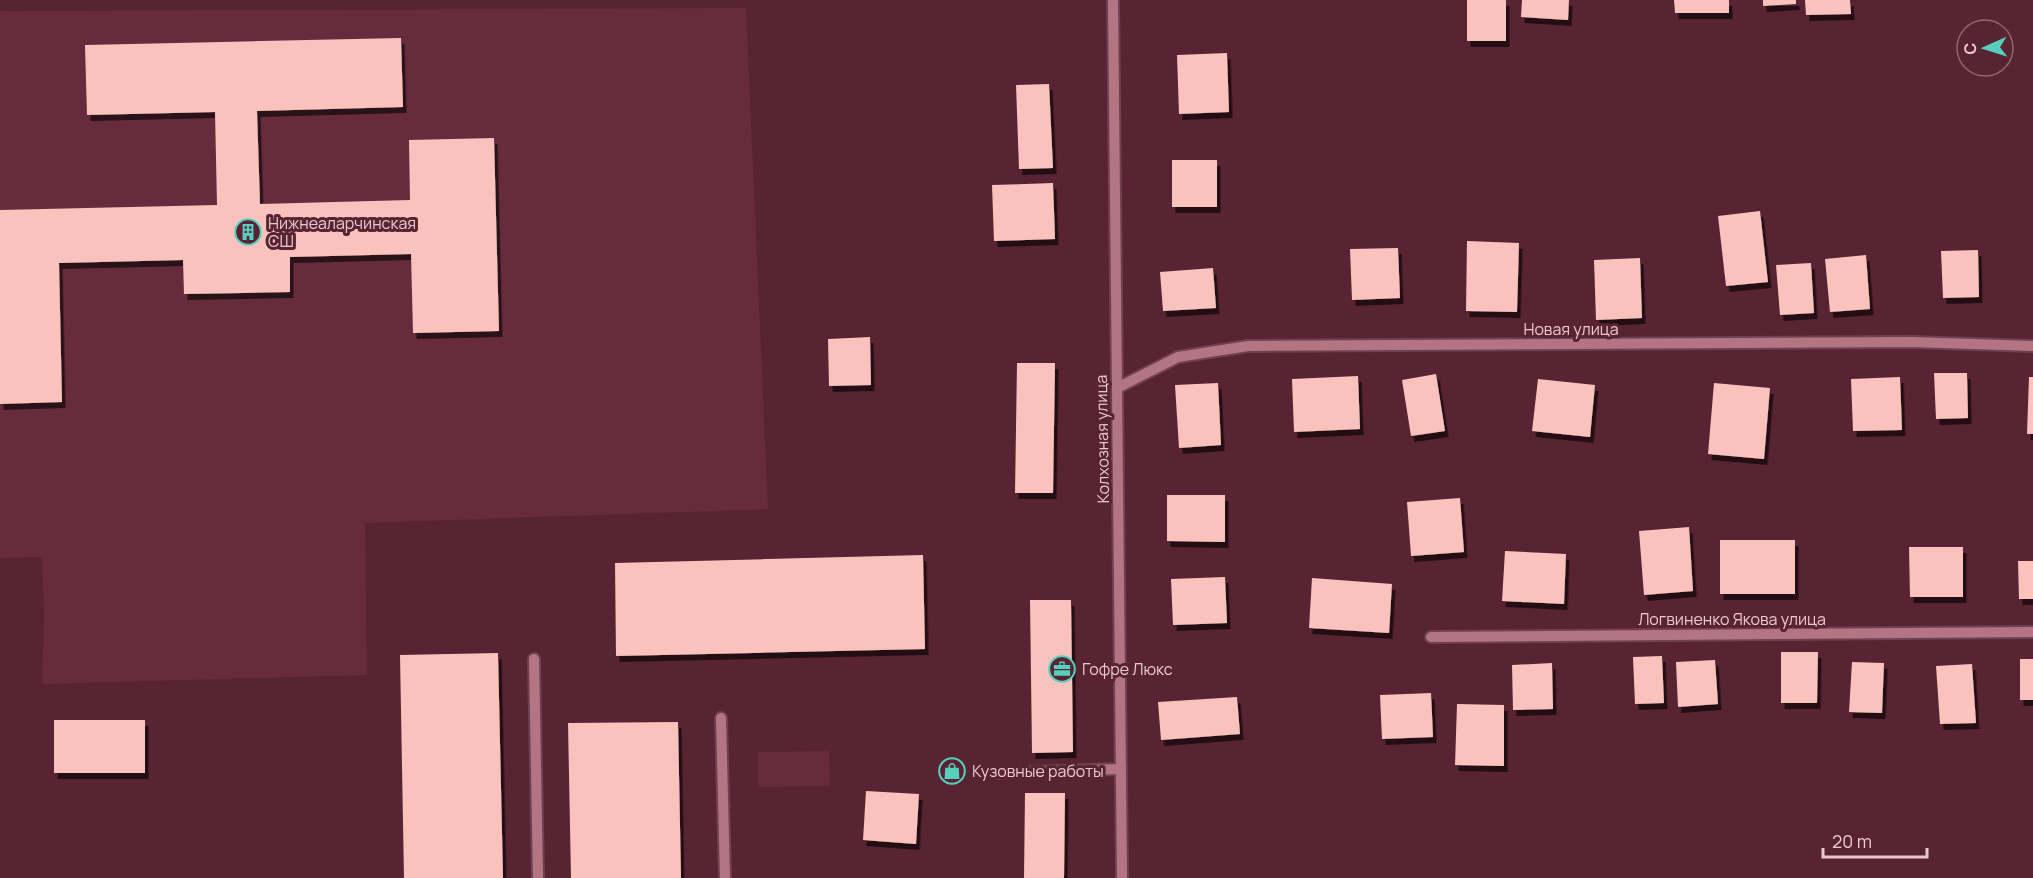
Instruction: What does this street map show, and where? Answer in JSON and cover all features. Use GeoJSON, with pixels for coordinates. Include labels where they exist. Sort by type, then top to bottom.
{"type":"FeatureCollection","features":[{"type":"Feature","properties":{"kind":"street","name":"Колхозная улица"},"geometry":{"type":"LineString","coordinates":[[1113,0],[1122,878]]}},
{"type":"Feature","properties":{"kind":"street","name":"Новая улица"},"geometry":{"type":"LineString","coordinates":[[1117,388],[1178,357],[1248,346],[1912,342],[2033,346]]}},
{"type":"Feature","properties":{"kind":"street","name":"Логвиненко Якова улица"},"geometry":{"type":"LineString","coordinates":[[1431,636],[2033,632]]}},
{"type":"Feature","properties":{"kind":"street"},"geometry":{"type":"LineString","coordinates":[[534,659],[538,878]]}},
{"type":"Feature","properties":{"kind":"street"},"geometry":{"type":"LineString","coordinates":[[721,718],[725,878]]}},
{"type":"Feature","properties":{"kind":"street"},"geometry":{"type":"LineString","coordinates":[[999,773],[1121,770]]}},
{"type":"Feature","properties":{"kind":"shaded area"},"geometry":{"type":"Polygon","coordinates":[[[746,8],[768,509],[365,523],[367,675],[42,684],[44,614],[42,557],[0,558],[0,11],[746,8]]]}},
{"type":"Feature","properties":{"kind":"shaded area"},"geometry":{"type":"Polygon","coordinates":[[[829,751],[830,786],[758,787],[758,752],[829,751]]]}},
{"type":"Feature","properties":{"kind":"building"},"geometry":{"type":"Polygon","coordinates":[[[1467,0],[1506,0],[1506,41],[1467,41],[1467,0]]]}},
{"type":"Feature","properties":{"kind":"building"},"geometry":{"type":"Polygon","coordinates":[[[1522,0],[1569,0],[1568,20],[1521,17],[1522,0]]]}},
{"type":"Feature","properties":{"kind":"building"},"geometry":{"type":"Polygon","coordinates":[[[1674,0],[1729,0],[1729,13],[1675,13],[1674,0]]]}},
{"type":"Feature","properties":{"kind":"building"},"geometry":{"type":"Polygon","coordinates":[[[1763,0],[1796,0],[1796,4],[1763,6],[1763,0]]]}},
{"type":"Feature","properties":{"kind":"building"},"geometry":{"type":"Polygon","coordinates":[[[1805,0],[1850,0],[1851,14],[1806,15],[1805,0]]]}},
{"type":"Feature","properties":{"kind":"building","name":"Нижнеаларчинская СШ"},"geometry":{"type":"Polygon","coordinates":[[[401,38],[403,107],[257,111],[260,204],[410,200],[409,140],[494,138],[499,331],[413,333],[411,254],[290,257],[290,292],[184,294],[183,260],[59,263],[62,402],[0,404],[0,210],[217,205],[215,112],[87,115],[85,45],[401,38]]]}},
{"type":"Feature","properties":{"kind":"building"},"geometry":{"type":"Polygon","coordinates":[[[1227,53],[1229,112],[1179,114],[1177,55],[1227,53]]]}},
{"type":"Feature","properties":{"kind":"building"},"geometry":{"type":"Polygon","coordinates":[[[1049,84],[1053,168],[1019,169],[1016,85],[1049,84]]]}},
{"type":"Feature","properties":{"kind":"building"},"geometry":{"type":"Polygon","coordinates":[[[1172,160],[1217,160],[1217,207],[1172,207],[1172,160]]]}},
{"type":"Feature","properties":{"kind":"building"},"geometry":{"type":"Polygon","coordinates":[[[1053,183],[1055,239],[994,241],[992,185],[1053,183]]]}},
{"type":"Feature","properties":{"kind":"building"},"geometry":{"type":"Polygon","coordinates":[[[1760,211],[1768,282],[1726,286],[1718,216],[1760,211]]]}},
{"type":"Feature","properties":{"kind":"building"},"geometry":{"type":"Polygon","coordinates":[[[1467,241],[1519,243],[1517,312],[1466,311],[1467,241]]]}},
{"type":"Feature","properties":{"kind":"building"},"geometry":{"type":"Polygon","coordinates":[[[1398,248],[1400,298],[1352,300],[1350,249],[1398,248]]]}},
{"type":"Feature","properties":{"kind":"building"},"geometry":{"type":"Polygon","coordinates":[[[1978,250],[1979,297],[1943,298],[1941,251],[1978,250]]]}},
{"type":"Feature","properties":{"kind":"building"},"geometry":{"type":"Polygon","coordinates":[[[1866,255],[1870,309],[1830,312],[1825,259],[1866,255]]]}},
{"type":"Feature","properties":{"kind":"building"},"geometry":{"type":"Polygon","coordinates":[[[1640,258],[1642,318],[1596,320],[1594,260],[1640,258]]]}},
{"type":"Feature","properties":{"kind":"building"},"geometry":{"type":"Polygon","coordinates":[[[1811,263],[1814,313],[1780,315],[1776,265],[1811,263]]]}},
{"type":"Feature","properties":{"kind":"building"},"geometry":{"type":"Polygon","coordinates":[[[1213,268],[1216,308],[1163,311],[1160,272],[1213,268]]]}},
{"type":"Feature","properties":{"kind":"building"},"geometry":{"type":"Polygon","coordinates":[[[870,337],[871,385],[829,386],[828,339],[870,337]]]}},
{"type":"Feature","properties":{"kind":"building"},"geometry":{"type":"Polygon","coordinates":[[[1017,363],[1055,363],[1053,493],[1015,493],[1017,363]]]}},
{"type":"Feature","properties":{"kind":"building"},"geometry":{"type":"Polygon","coordinates":[[[1934,373],[1967,373],[1968,418],[1936,419],[1934,373]]]}},
{"type":"Feature","properties":{"kind":"building"},"geometry":{"type":"Polygon","coordinates":[[[1436,374],[1445,431],[1411,436],[1402,380],[1436,374]]]}},
{"type":"Feature","properties":{"kind":"building"},"geometry":{"type":"Polygon","coordinates":[[[1358,376],[1360,429],[1294,432],[1292,379],[1358,376]]]}},
{"type":"Feature","properties":{"kind":"building"},"geometry":{"type":"Polygon","coordinates":[[[1900,377],[1902,430],[1853,431],[1851,379],[1900,377]]]}},
{"type":"Feature","properties":{"kind":"building"},"geometry":{"type":"Polygon","coordinates":[[[2029,377],[2033,377],[2033,434],[2027,434],[2029,377]]]}},
{"type":"Feature","properties":{"kind":"building"},"geometry":{"type":"Polygon","coordinates":[[[1538,379],[1595,385],[1590,437],[1532,431],[1538,379]]]}},
{"type":"Feature","properties":{"kind":"building"},"geometry":{"type":"Polygon","coordinates":[[[1218,383],[1221,445],[1179,448],[1175,385],[1218,383]]]}},
{"type":"Feature","properties":{"kind":"building"},"geometry":{"type":"Polygon","coordinates":[[[1714,383],[1770,388],[1764,459],[1708,454],[1714,383]]]}},
{"type":"Feature","properties":{"kind":"building"},"geometry":{"type":"Polygon","coordinates":[[[1167,495],[1225,495],[1225,542],[1167,541],[1167,495]]]}},
{"type":"Feature","properties":{"kind":"building"},"geometry":{"type":"Polygon","coordinates":[[[1460,498],[1464,552],[1411,556],[1407,502],[1460,498]]]}},
{"type":"Feature","properties":{"kind":"building"},"geometry":{"type":"Polygon","coordinates":[[[1689,527],[1693,591],[1644,595],[1639,531],[1689,527]]]}},
{"type":"Feature","properties":{"kind":"building"},"geometry":{"type":"Polygon","coordinates":[[[1720,540],[1795,540],[1795,594],[1720,594],[1720,540]]]}},
{"type":"Feature","properties":{"kind":"building"},"geometry":{"type":"Polygon","coordinates":[[[1909,547],[1963,547],[1963,597],[1910,597],[1909,547]]]}},
{"type":"Feature","properties":{"kind":"building"},"geometry":{"type":"Polygon","coordinates":[[[1505,551],[1566,554],[1564,604],[1502,601],[1505,551]]]}},
{"type":"Feature","properties":{"kind":"building"},"geometry":{"type":"Polygon","coordinates":[[[923,555],[925,649],[616,656],[615,563],[923,555]]]}},
{"type":"Feature","properties":{"kind":"building"},"geometry":{"type":"Polygon","coordinates":[[[2018,561],[2033,561],[2033,599],[2019,599],[2018,561]]]}},
{"type":"Feature","properties":{"kind":"building"},"geometry":{"type":"Polygon","coordinates":[[[1225,577],[1227,623],[1173,625],[1171,579],[1225,577]]]}},
{"type":"Feature","properties":{"kind":"building"},"geometry":{"type":"Polygon","coordinates":[[[1312,578],[1392,584],[1389,633],[1309,628],[1312,578]]]}},
{"type":"Feature","properties":{"kind":"building"},"geometry":{"type":"Polygon","coordinates":[[[1030,600],[1071,600],[1073,752],[1032,753],[1030,600]]]}},
{"type":"Feature","properties":{"kind":"building"},"geometry":{"type":"Polygon","coordinates":[[[1781,652],[1818,652],[1817,703],[1781,703],[1781,652]]]}},
{"type":"Feature","properties":{"kind":"building"},"geometry":{"type":"Polygon","coordinates":[[[498,653],[503,878],[404,878],[400,655],[498,653]]]}},
{"type":"Feature","properties":{"kind":"building"},"geometry":{"type":"Polygon","coordinates":[[[1662,656],[1664,703],[1635,704],[1633,657],[1662,656]]]}},
{"type":"Feature","properties":{"kind":"building"},"geometry":{"type":"Polygon","coordinates":[[[2020,659],[2033,659],[2033,700],[2020,700],[2020,659]]]}},
{"type":"Feature","properties":{"kind":"building"},"geometry":{"type":"Polygon","coordinates":[[[1715,660],[1718,704],[1678,707],[1676,662],[1715,660]]]}},
{"type":"Feature","properties":{"kind":"building"},"geometry":{"type":"Polygon","coordinates":[[[1852,662],[1884,663],[1882,713],[1849,712],[1852,662]]]}},
{"type":"Feature","properties":{"kind":"building"},"geometry":{"type":"Polygon","coordinates":[[[1552,663],[1553,709],[1513,710],[1512,665],[1552,663]]]}},
{"type":"Feature","properties":{"kind":"building"},"geometry":{"type":"Polygon","coordinates":[[[1972,664],[1976,723],[1940,724],[1936,666],[1972,664]]]}},
{"type":"Feature","properties":{"kind":"building"},"geometry":{"type":"Polygon","coordinates":[[[1431,693],[1433,737],[1382,739],[1380,695],[1431,693]]]}},
{"type":"Feature","properties":{"kind":"building"},"geometry":{"type":"Polygon","coordinates":[[[1237,697],[1240,734],[1161,740],[1158,702],[1237,697]]]}},
{"type":"Feature","properties":{"kind":"building"},"geometry":{"type":"Polygon","coordinates":[[[1457,704],[1504,705],[1504,766],[1455,765],[1457,704]]]}},
{"type":"Feature","properties":{"kind":"building"},"geometry":{"type":"Polygon","coordinates":[[[54,720],[145,720],[145,773],[54,773],[54,720]]]}},
{"type":"Feature","properties":{"kind":"building"},"geometry":{"type":"Polygon","coordinates":[[[678,722],[681,878],[571,878],[568,723],[678,722]]]}},
{"type":"Feature","properties":{"kind":"building"},"geometry":{"type":"Polygon","coordinates":[[[866,791],[919,794],[916,844],[863,840],[866,791]]]}},
{"type":"Feature","properties":{"kind":"building"},"geometry":{"type":"Polygon","coordinates":[[[1025,793],[1065,793],[1064,878],[1024,878],[1025,793]]]}},
{"type":"Feature","properties":{"kind":"place","name":"Нижнеаларчинская СШ"},"geometry":{"type":"Point","coordinates":[248,232]}},
{"type":"Feature","properties":{"kind":"place","name":"Гофре Люкс"},"geometry":{"type":"Point","coordinates":[1062,669]}},
{"type":"Feature","properties":{"kind":"place","name":"Кузовные работы"},"geometry":{"type":"Point","coordinates":[952,771]}}]}
